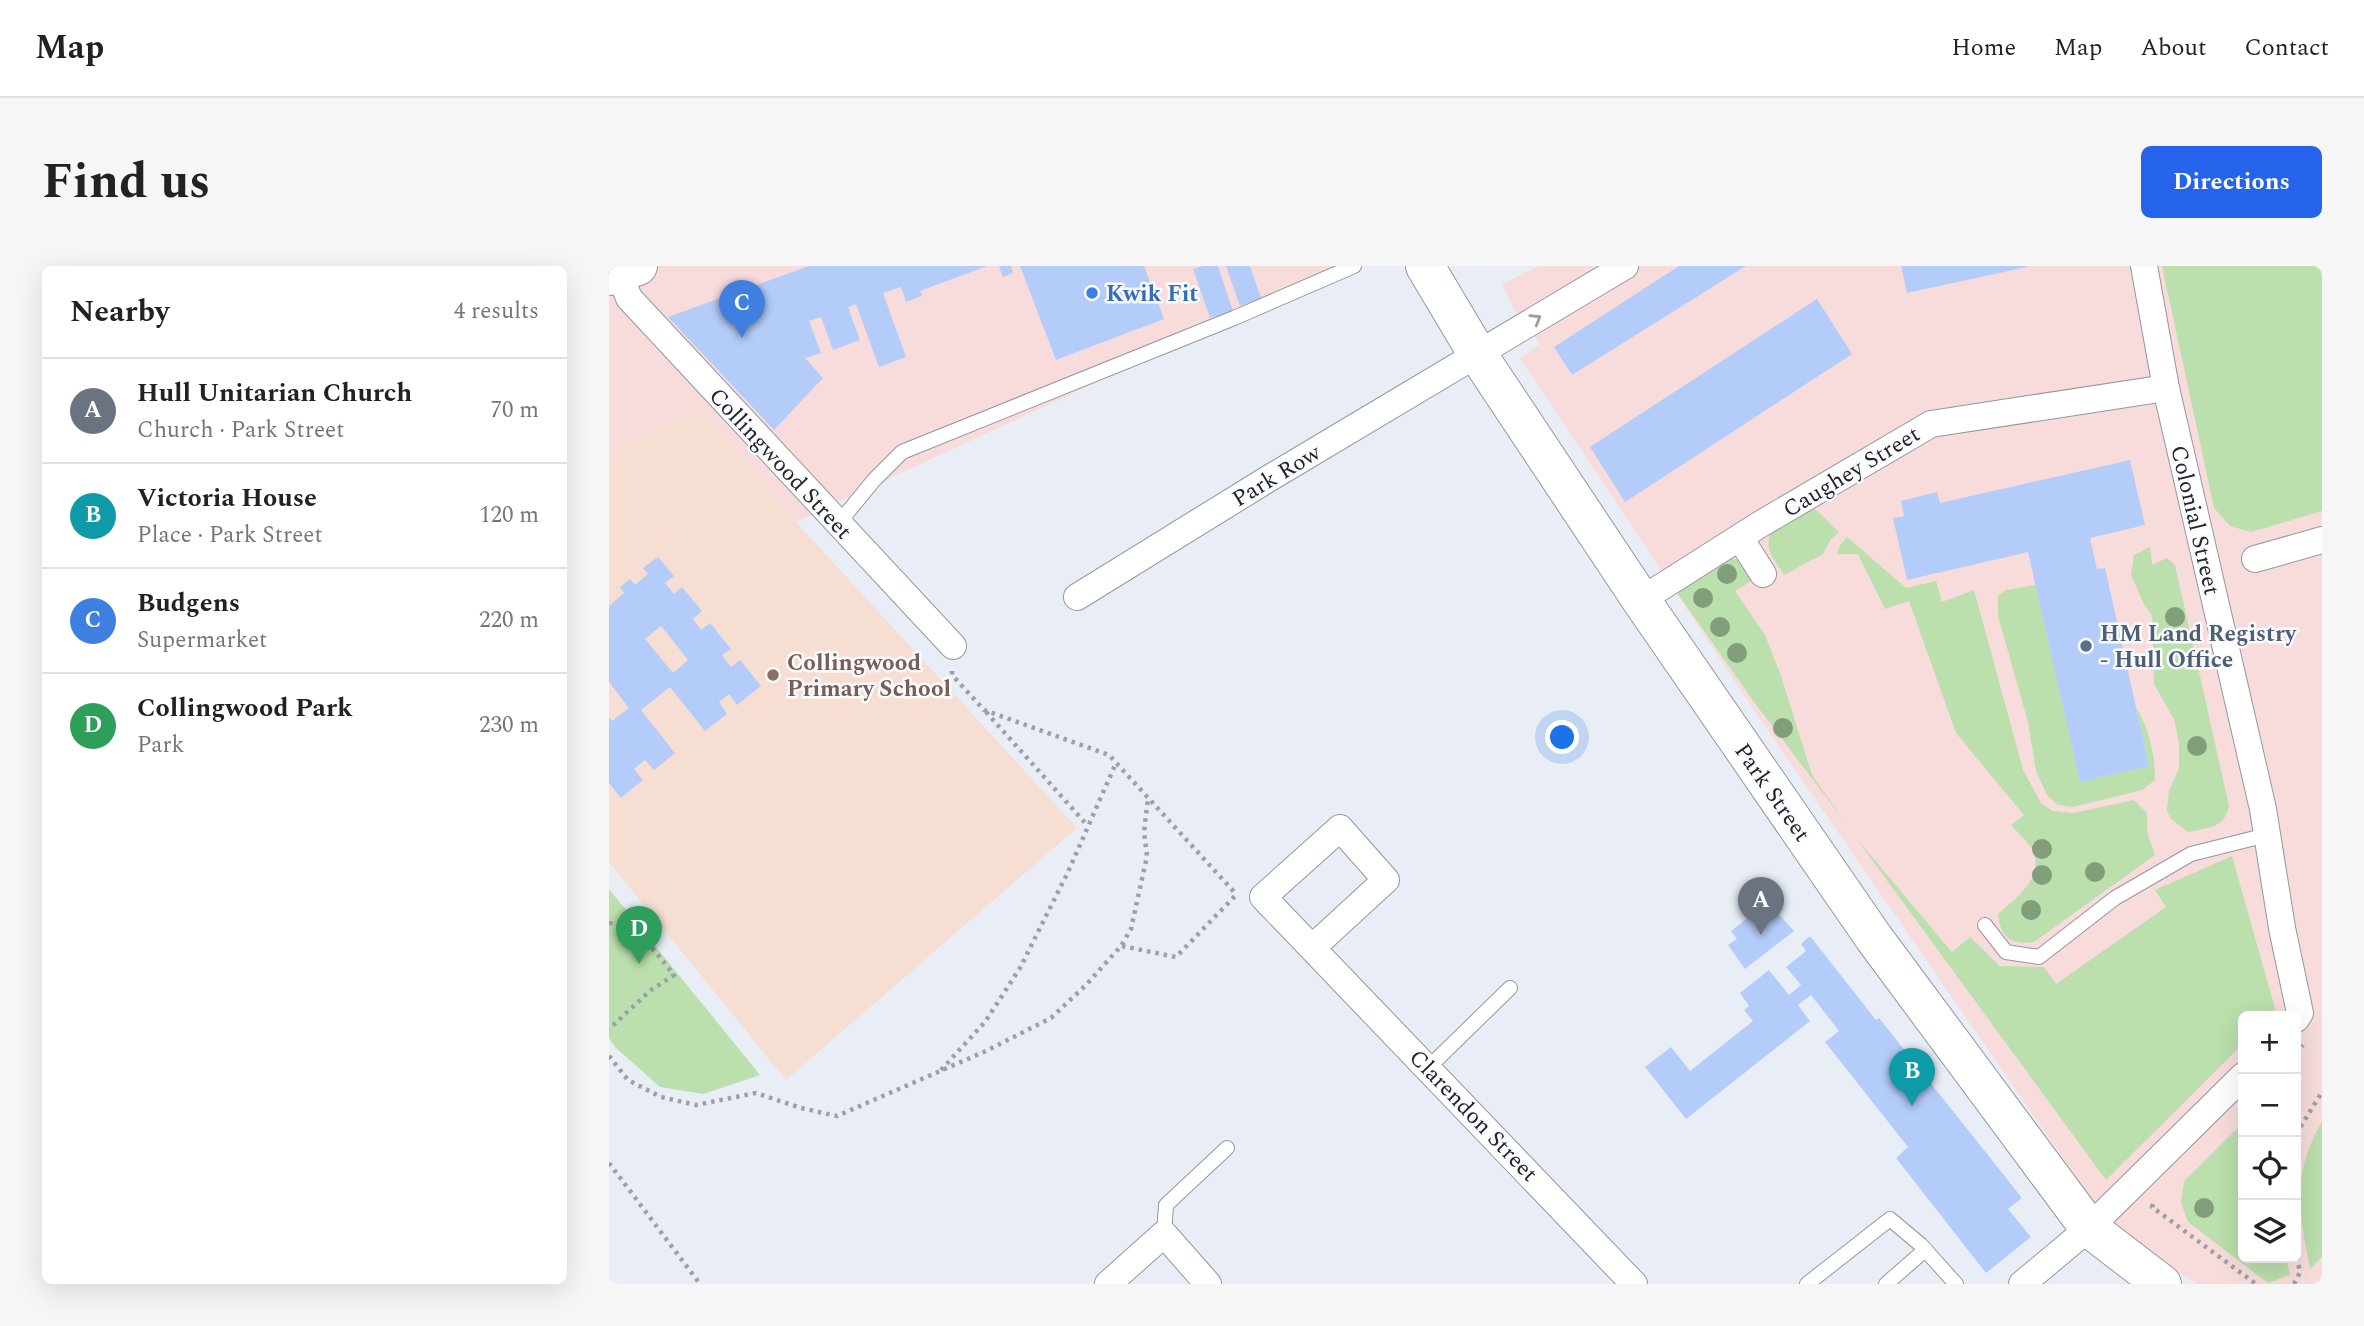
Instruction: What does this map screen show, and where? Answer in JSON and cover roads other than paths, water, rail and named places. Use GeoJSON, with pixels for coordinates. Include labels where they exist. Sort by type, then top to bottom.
{"type":"FeatureCollection","features":[{"type":"Feature","properties":{"kind":"street","name":"Park Street"},"geometry":{"type":"LineString","coordinates":[[1425,266],[1478,355],[1641,600],[1874,938],[2089,1228],[2162,1284]]}},
{"type":"Feature","properties":{"kind":"street","name":"Park Row"},"geometry":{"type":"LineString","coordinates":[[1077,597],[1279,472],[1625,266]]}},
{"type":"Feature","properties":{"kind":"street","name":"Colonial Street"},"geometry":{"type":"LineString","coordinates":[[2144,266],[2166,387],[2267,835],[2282,928],[2300,1011]]}},
{"type":"Feature","properties":{"kind":"street","name":"Collingwood Street"},"geometry":{"type":"LineString","coordinates":[[622,272],[629,298],[953,646]]}},
{"type":"Feature","properties":{"kind":"street","name":"Caughey Street"},"geometry":{"type":"LineString","coordinates":[[1641,600],[1931,424],[2166,387]]}},
{"type":"Feature","properties":{"kind":"street"},"geometry":{"type":"LineString","coordinates":[[1740,538],[1763,574]]}},
{"type":"Feature","properties":{"kind":"street"},"geometry":{"type":"LineString","coordinates":[[2255,559],[2322,540]]}},
{"type":"Feature","properties":{"kind":"street","name":"Clarendon Street"},"geometry":{"type":"LineString","coordinates":[[1313,947],[1386,880],[1340,828],[1263,897],[1429,1067],[1634,1284]]}},
{"type":"Feature","properties":{"kind":"street"},"geometry":{"type":"LineString","coordinates":[[2022,1284],[2089,1228],[2238,1081]]}},
{"type":"Feature","properties":{"kind":"street"},"geometry":{"type":"LineString","coordinates":[[1108,1284],[1164,1234],[1194,1280]]}},
{"type":"Feature","properties":{"kind":"lane"},"geometry":{"type":"LineString","coordinates":[[838,524],[874,480],[902,452],[1234,318],[1354,266]]}},
{"type":"Feature","properties":{"kind":"lane"},"geometry":{"type":"LineString","coordinates":[[1985,925],[2006,952],[2039,957],[2115,898],[2191,854],[2267,835]]}},
{"type":"Feature","properties":{"kind":"lane"},"geometry":{"type":"LineString","coordinates":[[1429,1067],[1510,988]]}},
{"type":"Feature","properties":{"kind":"lane"},"geometry":{"type":"LineString","coordinates":[[1164,1234],[1166,1205],[1227,1148]]}},
{"type":"Feature","properties":{"kind":"lane"},"geometry":{"type":"LineString","coordinates":[[1807,1284],[1890,1219],[1925,1250],[1956,1284]]}},
{"type":"Feature","properties":{"kind":"lane"},"geometry":{"type":"LineString","coordinates":[[1886,1284],[1925,1250]]}},
{"type":"Feature","properties":{"kind":"place","name":"Kwik Fit"},"geometry":{"type":"Point","coordinates":[1092,293]}},
{"type":"Feature","properties":{"kind":"place","name":"Budgens"},"geometry":{"type":"Point","coordinates":[742,338]}},
{"type":"Feature","properties":{"kind":"place","name":"HM Land Registry - Hull Office"},"geometry":{"type":"Point","coordinates":[2086,646]}},
{"type":"Feature","properties":{"kind":"place","name":"Collingwood Primary School"},"geometry":{"type":"Point","coordinates":[773,675]}},
{"type":"Feature","properties":{"kind":"place","name":"Hull Unitarian Church"},"geometry":{"type":"Point","coordinates":[1761,935]}},
{"type":"Feature","properties":{"kind":"place","name":"Collingwood Park"},"geometry":{"type":"Point","coordinates":[639,964]}},
{"type":"Feature","properties":{"kind":"place","name":"Victoria House"},"geometry":{"type":"Point","coordinates":[1912,1106]}}]}
